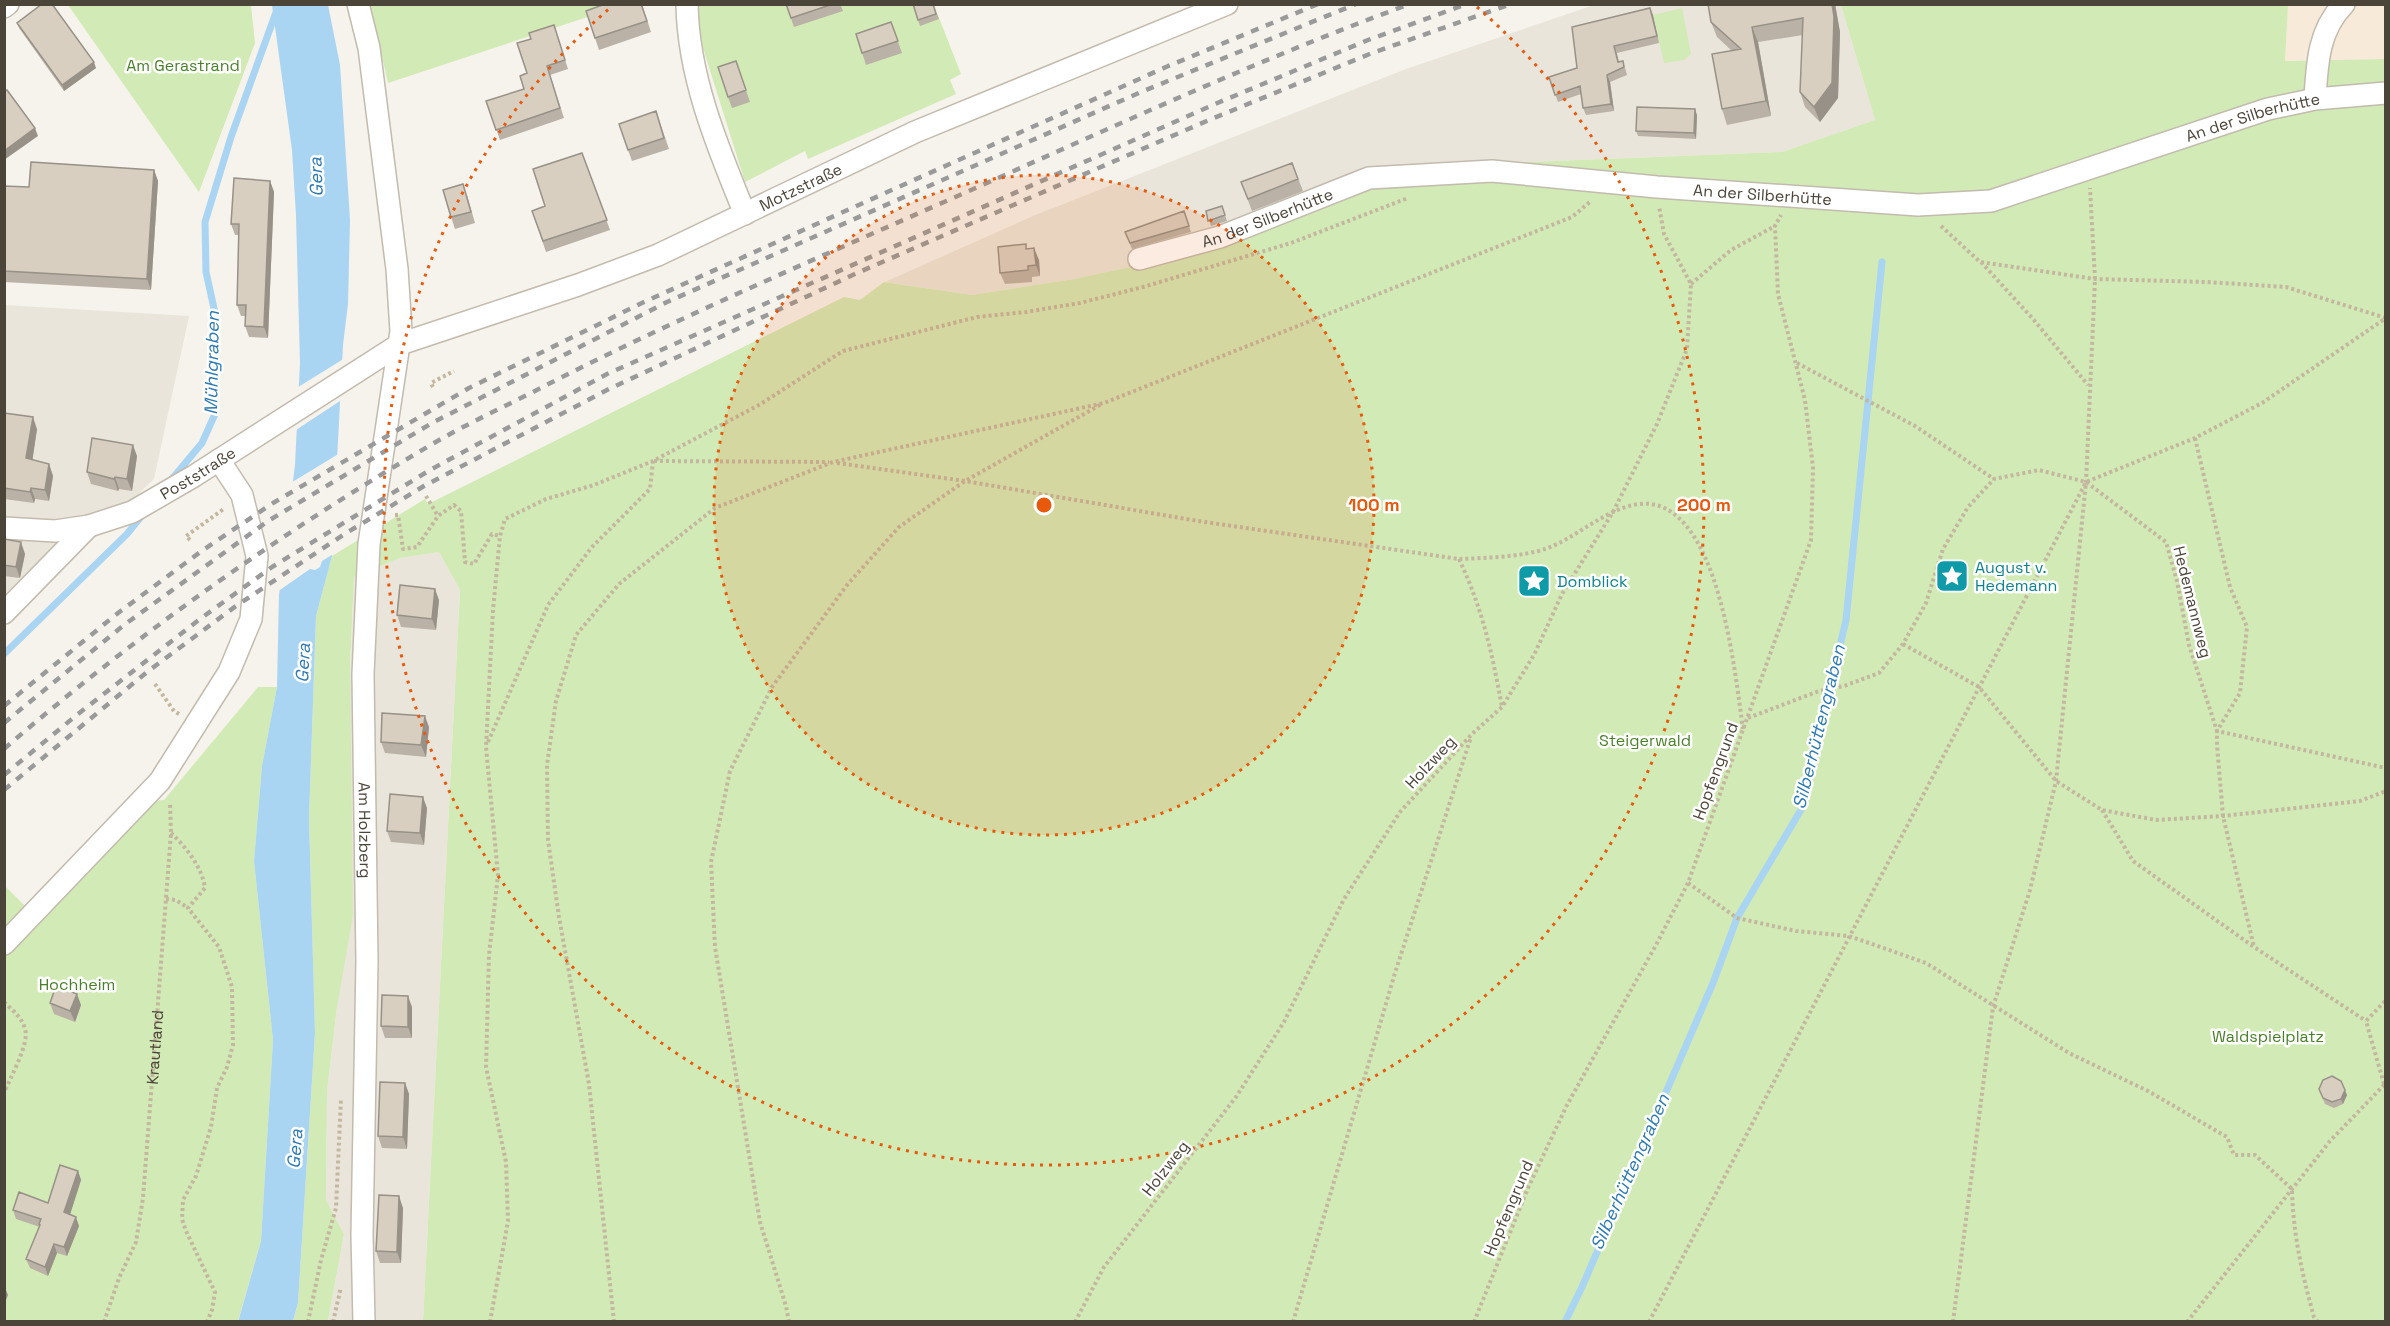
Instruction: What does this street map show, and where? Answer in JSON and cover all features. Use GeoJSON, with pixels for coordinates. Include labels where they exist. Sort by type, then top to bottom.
{"type":"FeatureCollection","features":[{"type":"Feature","properties":{"kind":"street","name":"Am Holzberg"},"geometry":{"type":"LineString","coordinates":[[358,4],[369,48],[397,269],[400,344],[369,544],[363,674],[367,961],[362,1235],[364,1322]]}},
{"type":"Feature","properties":{"kind":"street"},"geometry":{"type":"LineString","coordinates":[[687,4],[688,32],[711,130],[745,214]]}},
{"type":"Feature","properties":{"kind":"street","name":"Motzstraße"},"geometry":{"type":"LineString","coordinates":[[373,363],[400,344],[578,285],[658,255],[915,132],[1227,4]]}},
{"type":"Feature","properties":{"kind":"street"},"geometry":{"type":"LineString","coordinates":[[2315,99],[2317,61],[2323,39],[2335,13],[2344,4]]}},
{"type":"Feature","properties":{"kind":"street","name":"An der Silberhütte"},"geometry":{"type":"LineString","coordinates":[[1139,260],[1220,237],[1369,178],[1477,170],[1656,188],[1793,195],[1918,205],[1991,201],[2268,109],[2315,99],[2385,93]]}},
{"type":"Feature","properties":{"kind":"street","name":"Poststraße"},"geometry":{"type":"LineString","coordinates":[[4,528],[55,531],[89,526],[132,512],[194,476],[373,363]]}},
{"type":"Feature","properties":{"kind":"street"},"geometry":{"type":"LineString","coordinates":[[4,944],[160,781],[229,672],[251,619],[256,556],[242,495],[219,460]]}},
{"type":"Feature","properties":{"kind":"street"},"geometry":{"type":"LineString","coordinates":[[4,613],[89,526]]}},
{"type":"Feature","properties":{"kind":"path"},"geometry":{"type":"LineString","coordinates":[[1953,1322],[1993,1007],[2030,890],[2056,781],[2086,482],[2096,279],[2089,169]]}},
{"type":"Feature","properties":{"kind":"path"},"geometry":{"type":"LineString","coordinates":[[789,1322],[760,1222],[715,947],[711,862],[730,771],[772,687],[847,585],[899,528],[965,481],[1104,403],[1572,217],[1612,184]]}},
{"type":"Feature","properties":{"kind":"path"},"geometry":{"type":"LineString","coordinates":[[1656,188],[1664,234],[1691,284],[1731,250],[1775,226],[1793,195]]}},
{"type":"Feature","properties":{"kind":"path"},"geometry":{"type":"LineString","coordinates":[[490,1322],[508,1221],[506,1162],[486,1067],[489,955],[498,875],[486,747],[493,610],[500,536],[505,519],[546,499],[594,485],[653,462],[759,405],[843,351],[977,317],[1080,303],[1143,287],[1291,243],[1416,195]]}},
{"type":"Feature","properties":{"kind":"path"},"geometry":{"type":"LineString","coordinates":[[1918,205],[1980,262],[2033,319],[2089,386]]}},
{"type":"Feature","properties":{"kind":"path","name":"Hopfengrund"},"geometry":{"type":"LineString","coordinates":[[1474,1322],[1528,1188],[1567,1105],[1688,883],[1811,540],[1813,468],[1805,400],[1778,294],[1775,226]]}},
{"type":"Feature","properties":{"kind":"path"},"geometry":{"type":"LineString","coordinates":[[1980,262],[2096,279],[2286,287],[2385,318]]}},
{"type":"Feature","properties":{"kind":"path","name":"Holzweg"},"geometry":{"type":"LineString","coordinates":[[1076,1322],[1104,1267],[1242,1088],[1284,1022],[1344,899],[1400,812],[1472,734],[1502,707],[1534,655],[1562,594],[1613,512],[1657,424],[1687,349],[1691,284]]}},
{"type":"Feature","properties":{"kind":"path"},"geometry":{"type":"LineString","coordinates":[[1649,1322],[2086,482],[2195,438],[2262,403],[2385,318]]}},
{"type":"Feature","properties":{"kind":"path"},"geometry":{"type":"LineString","coordinates":[[1747,718],[1819,691],[1844,686],[1879,673],[1904,644],[1926,603],[1943,549],[1968,507],[1994,479],[1915,426],[1797,363]]}},
{"type":"Feature","properties":{"kind":"path"},"geometry":{"type":"LineString","coordinates":[[433,387],[431,383],[454,371]]}},
{"type":"Feature","properties":{"kind":"path"},"geometry":{"type":"LineString","coordinates":[[614,1322],[589,1084],[559,917],[548,840],[547,765],[556,701],[576,635],[619,584],[715,508],[833,462],[1104,403]]}},
{"type":"Feature","properties":{"kind":"path"},"geometry":{"type":"LineString","coordinates":[[2195,438],[2230,587],[2247,627],[2240,693],[2217,731],[2385,768]]}},
{"type":"Feature","properties":{"kind":"path"},"geometry":{"type":"LineString","coordinates":[[653,462],[833,462],[965,481],[1117,508],[1459,559],[1489,558],[1545,549],[1613,512],[1640,504],[1665,506],[1684,520],[1700,549],[1722,600],[1729,630],[1743,729]]}},
{"type":"Feature","properties":{"kind":"path"},"geometry":{"type":"LineString","coordinates":[[486,747],[548,605],[591,547],[650,489],[653,462]]}},
{"type":"Feature","properties":{"kind":"path","name":"Hedemannweg"},"geometry":{"type":"LineString","coordinates":[[1994,479],[2039,470],[2086,482],[2166,542],[2177,581],[2189,645],[2217,731],[2223,816],[2254,947]]}},
{"type":"Feature","properties":{"kind":"path"},"geometry":{"type":"LineString","coordinates":[[190,540],[186,536],[242,495]]}},
{"type":"Feature","properties":{"kind":"path"},"geometry":{"type":"LineString","coordinates":[[426,496],[438,516]]}},
{"type":"Feature","properties":{"kind":"path"},"geometry":{"type":"LineString","coordinates":[[398,515],[403,549],[417,548],[438,516],[454,505],[461,511],[465,562],[474,564],[492,534],[500,536]]}},
{"type":"Feature","properties":{"kind":"path"},"geometry":{"type":"LineString","coordinates":[[1459,559],[1487,632],[1502,707]]}},
{"type":"Feature","properties":{"kind":"path"},"geometry":{"type":"LineString","coordinates":[[1904,644],[1979,687],[2056,781],[2102,810],[2156,820],[2223,816],[2360,801],[2385,791]]}},
{"type":"Feature","properties":{"kind":"path"},"geometry":{"type":"LineString","coordinates":[[155,684],[174,711]]}},
{"type":"Feature","properties":{"kind":"path"},"geometry":{"type":"LineString","coordinates":[[1293,1322],[1395,972],[1472,734]]}},
{"type":"Feature","properties":{"kind":"path","name":"Krautland"},"geometry":{"type":"LineString","coordinates":[[104,1322],[136,1242],[143,1198],[171,833],[169,768]]}},
{"type":"Feature","properties":{"kind":"path"},"geometry":{"type":"LineString","coordinates":[[2102,810],[2133,861],[2254,947],[2366,1021],[2385,1084],[2330,1141],[2187,1322]]}},
{"type":"Feature","properties":{"kind":"path"},"geometry":{"type":"LineString","coordinates":[[171,833],[182,844],[203,876],[205,888],[189,908]]}},
{"type":"Feature","properties":{"kind":"path"},"geometry":{"type":"LineString","coordinates":[[1688,883],[1737,918],[1796,931],[1850,936],[1926,963],[2068,1053],[2148,1091],[2210,1127],[2226,1137],[2234,1155],[2255,1155],[2292,1189],[2293,1222],[2300,1267],[2314,1317],[2318,1322]]}},
{"type":"Feature","properties":{"kind":"path"},"geometry":{"type":"LineString","coordinates":[[166,899],[176,900],[189,908],[219,947],[232,987],[233,1044],[227,1068],[218,1088],[211,1127],[196,1176],[183,1200],[182,1219],[186,1232],[215,1292],[207,1322]]}},
{"type":"Feature","properties":{"kind":"path"},"geometry":{"type":"LineString","coordinates":[[2366,1021],[2385,1000]]}},
{"type":"Feature","properties":{"kind":"path"},"geometry":{"type":"LineString","coordinates":[[4,1002],[20,1018],[26,1031],[24,1046],[4,1093]]}},
{"type":"Feature","properties":{"kind":"path"},"geometry":{"type":"LineString","coordinates":[[308,1322],[321,1260],[336,1208],[341,1097]]}},
{"type":"Feature","properties":{"kind":"shaded area"},"geometry":{"type":"Polygon","coordinates":[[[1594,5],[1841,5],[1875,120],[1782,152],[1427,166],[1139,265],[1074,279],[972,295],[885,282],[1033,216],[1406,69],[1594,5]]]}},
{"type":"Feature","properties":{"kind":"shaded area"},"geometry":{"type":"Polygon","coordinates":[[[2288,5],[2385,5],[2385,59],[2285,61],[2288,5]]]}},
{"type":"Feature","properties":{"kind":"shaded area"},"geometry":{"type":"Polygon","coordinates":[[[5,305],[189,316],[154,479],[5,622],[5,305]]]}},
{"type":"Feature","properties":{"kind":"shaded area"},"geometry":{"type":"Polygon","coordinates":[[[439,552],[460,590],[423,1321],[328,1321],[344,1234],[326,1200],[327,1091],[337,1007],[354,577],[400,558],[439,552]]]}},
{"type":"Feature","properties":{"kind":"green space"},"geometry":{"type":"Polygon","coordinates":[[[370,4],[624,5],[388,83],[370,4]]]}},
{"type":"Feature","properties":{"kind":"green space","name":"Am Gerastrand"},"geometry":{"type":"Polygon","coordinates":[[[68,5],[251,5],[255,43],[199,192],[68,5]]]}},
{"type":"Feature","properties":{"kind":"green space"},"geometry":{"type":"Polygon","coordinates":[[[695,5],[934,5],[961,74],[950,80],[956,94],[808,159],[805,151],[745,182],[697,29],[695,5]]]}},
{"type":"Feature","properties":{"kind":"green space","name":"Steigerwald"},"geometry":{"type":"Polygon","coordinates":[[[1841,5],[2288,5],[2285,61],[2385,59],[2385,1321],[423,1321],[460,590],[439,552],[400,558],[354,577],[350,666],[353,915],[337,1007],[327,1091],[326,1200],[344,1234],[328,1321],[293,1322],[298,1303],[315,1033],[309,818],[316,616],[332,556],[425,499],[428,504],[844,297],[860,300],[884,282],[972,295],[1074,279],[1139,265],[1427,166],[1782,152],[1875,120],[1841,5]]]}},
{"type":"Feature","properties":{"kind":"green space"},"geometry":{"type":"Polygon","coordinates":[[[1682,8],[1691,54],[1684,60],[1664,63],[1653,15],[1682,8]]]}},
{"type":"Feature","properties":{"kind":"green space","name":"Hochheim"},"geometry":{"type":"Polygon","coordinates":[[[258,687],[277,687],[262,766],[254,861],[273,1040],[261,1241],[238,1321],[5,1321],[4,885],[38,919],[153,801],[164,800],[258,687]]]}},
{"type":"Feature","properties":{"kind":"water","name":"Gera"},"geometry":{"type":"Polygon","coordinates":[[[272,5],[328,5],[340,65],[350,220],[348,304],[343,345],[332,556],[316,616],[309,818],[315,1033],[298,1303],[293,1321],[238,1322],[261,1241],[273,1040],[254,861],[262,766],[277,687],[279,595],[295,465],[300,363],[292,150],[272,5]]]}},
{"type":"Feature","properties":{"kind":"pier"},"geometry":{"type":"Polygon","coordinates":[[[345,358],[343,399],[293,432],[295,389],[345,358]]]}},
{"type":"Feature","properties":{"kind":"pier"},"geometry":{"type":"Polygon","coordinates":[[[340,453],[335,553],[322,561],[320,567],[315,570],[310,569],[277,592],[289,484],[340,453]]]}},
{"type":"Feature","properties":{"kind":"building"},"geometry":{"type":"Polygon","coordinates":[[[42,4],[52,4],[94,62],[62,85],[17,23],[42,4]]]}},
{"type":"Feature","properties":{"kind":"building"},"geometry":{"type":"Polygon","coordinates":[[[605,4],[641,4],[647,21],[595,38],[586,11],[605,4]]]}},
{"type":"Feature","properties":{"kind":"building"},"geometry":{"type":"Polygon","coordinates":[[[786,4],[833,4],[791,18],[786,4]]]}},
{"type":"Feature","properties":{"kind":"building"},"geometry":{"type":"Polygon","coordinates":[[[913,4],[933,4],[936,14],[918,20],[913,4]]]}},
{"type":"Feature","properties":{"kind":"building"},"geometry":{"type":"Polygon","coordinates":[[[1708,4],[1832,4],[1834,17],[1832,83],[1814,107],[1800,92],[1803,18],[1752,27],[1766,101],[1722,109],[1712,54],[1741,49],[1711,22],[1708,4]]]}},
{"type":"Feature","properties":{"kind":"building"},"geometry":{"type":"Polygon","coordinates":[[[1650,8],[1657,36],[1614,46],[1618,62],[1623,61],[1624,67],[1607,75],[1611,104],[1583,108],[1580,86],[1555,95],[1549,77],[1577,68],[1572,27],[1650,8]]]}},
{"type":"Feature","properties":{"kind":"building"},"geometry":{"type":"Polygon","coordinates":[[[891,22],[898,41],[862,53],[856,34],[891,22]]]}},
{"type":"Feature","properties":{"kind":"building"},"geometry":{"type":"Polygon","coordinates":[[[554,25],[565,60],[547,66],[560,108],[496,130],[486,101],[524,89],[520,76],[527,73],[517,43],[531,39],[529,33],[554,25]]]}},
{"type":"Feature","properties":{"kind":"building"},"geometry":{"type":"Polygon","coordinates":[[[736,61],[746,90],[728,97],[718,67],[736,61]]]}},
{"type":"Feature","properties":{"kind":"building"},"geometry":{"type":"Polygon","coordinates":[[[7,90],[35,128],[4,151],[4,92],[7,90]]]}},
{"type":"Feature","properties":{"kind":"building"},"geometry":{"type":"Polygon","coordinates":[[[1637,107],[1695,109],[1694,133],[1636,131],[1637,107]]]}},
{"type":"Feature","properties":{"kind":"building"},"geometry":{"type":"Polygon","coordinates":[[[656,111],[664,138],[628,150],[619,124],[656,111]]]}},
{"type":"Feature","properties":{"kind":"building"},"geometry":{"type":"Polygon","coordinates":[[[582,153],[607,220],[543,241],[532,211],[545,206],[533,169],[582,153]]]}},
{"type":"Feature","properties":{"kind":"building"},"geometry":{"type":"Polygon","coordinates":[[[31,162],[154,170],[147,279],[4,271],[4,186],[29,187],[31,162]]]}},
{"type":"Feature","properties":{"kind":"building"},"geometry":{"type":"Polygon","coordinates":[[[1292,163],[1298,179],[1248,199],[1241,182],[1292,163]]]}},
{"type":"Feature","properties":{"kind":"building"},"geometry":{"type":"Polygon","coordinates":[[[234,178],[270,181],[264,327],[245,326],[246,305],[237,305],[239,224],[231,224],[234,178]]]}},
{"type":"Feature","properties":{"kind":"building"},"geometry":{"type":"Polygon","coordinates":[[[463,184],[471,212],[451,217],[443,190],[463,184]]]}},
{"type":"Feature","properties":{"kind":"building"},"geometry":{"type":"Polygon","coordinates":[[[1222,206],[1225,215],[1208,221],[1206,211],[1222,206]]]}},
{"type":"Feature","properties":{"kind":"building"},"geometry":{"type":"Polygon","coordinates":[[[1184,211],[1189,226],[1130,243],[1125,232],[1184,211]]]}},
{"type":"Feature","properties":{"kind":"building"},"geometry":{"type":"Polygon","coordinates":[[[1026,244],[1026,249],[1034,248],[1036,265],[1028,266],[1028,270],[1000,273],[998,247],[1026,244]]]}},
{"type":"Feature","properties":{"kind":"building"},"geometry":{"type":"Polygon","coordinates":[[[4,413],[33,417],[26,458],[49,464],[45,490],[31,488],[30,492],[4,488],[4,413]]]}},
{"type":"Feature","properties":{"kind":"building"},"geometry":{"type":"Polygon","coordinates":[[[92,438],[133,445],[127,479],[115,477],[114,479],[87,472],[92,438]]]}},
{"type":"Feature","properties":{"kind":"building"},"geometry":{"type":"Polygon","coordinates":[[[4,539],[21,542],[16,567],[4,565],[4,539]]]}},
{"type":"Feature","properties":{"kind":"building"},"geometry":{"type":"Polygon","coordinates":[[[400,585],[435,589],[432,619],[397,615],[400,585]]]}},
{"type":"Feature","properties":{"kind":"building"},"geometry":{"type":"Polygon","coordinates":[[[382,713],[425,716],[421,745],[381,742],[382,713]]]}},
{"type":"Feature","properties":{"kind":"building"},"geometry":{"type":"Polygon","coordinates":[[[390,794],[423,797],[420,833],[387,831],[390,794]]]}},
{"type":"Feature","properties":{"kind":"building"},"geometry":{"type":"Polygon","coordinates":[[[56,986],[77,994],[70,1011],[50,1003],[56,986]]]}},
{"type":"Feature","properties":{"kind":"building"},"geometry":{"type":"Polygon","coordinates":[[[382,995],[408,996],[408,1027],[381,1026],[382,995]]]}},
{"type":"Feature","properties":{"kind":"building"},"geometry":{"type":"Polygon","coordinates":[[[2332,1076],[2341,1081],[2345,1090],[2341,1099],[2332,1102],[2323,1098],[2319,1089],[2323,1080],[2332,1076]]]}},
{"type":"Feature","properties":{"kind":"building"},"geometry":{"type":"Polygon","coordinates":[[[380,1082],[405,1083],[403,1137],[378,1136],[380,1082]]]}},
{"type":"Feature","properties":{"kind":"building"},"geometry":{"type":"Polygon","coordinates":[[[60,1165],[78,1171],[64,1212],[76,1217],[64,1247],[54,1244],[45,1267],[26,1259],[41,1219],[13,1210],[19,1192],[48,1203],[60,1165]]]}},
{"type":"Feature","properties":{"kind":"building"},"geometry":{"type":"Polygon","coordinates":[[[379,1195],[399,1196],[397,1252],[376,1251],[379,1195]]]}},
{"type":"Feature","properties":{"kind":"waterway","name":"Mühlgraben"},"geometry":{"type":"LineString","coordinates":[[172,479],[202,443],[215,414],[215,313],[206,272],[205,222],[231,137],[279,4]]}},
{"type":"Feature","properties":{"kind":"waterway","name":"Silberhüttengraben"},"geometry":{"type":"LineString","coordinates":[[1565,1322],[1713,983],[1737,918],[1802,808],[1846,620],[1882,262]]}},
{"type":"Feature","properties":{"kind":"waterway","name":"Mühlgraben"},"geometry":{"type":"LineString","coordinates":[[4,654],[127,534],[144,513]]}},
{"type":"Feature","properties":{"kind":"railway"},"geometry":{"type":"LineString","coordinates":[[4,706],[118,613],[203,550],[273,503],[469,388],[644,302],[1166,67],[1318,4]]}},
{"type":"Feature","properties":{"kind":"railway"},"geometry":{"type":"LineString","coordinates":[[4,723],[124,625],[268,521],[432,423],[667,302],[1141,92],[1356,4]]}},
{"type":"Feature","properties":{"kind":"railway"},"geometry":{"type":"LineString","coordinates":[[4,749],[157,626],[263,550],[373,480],[466,426],[631,343],[787,272],[1233,74],[1410,4]]}},
{"type":"Feature","properties":{"kind":"railway"},"geometry":{"type":"LineString","coordinates":[[4,775],[200,619],[272,567],[430,470],[607,374],[1215,104],[1368,40],[1467,4]]}},
{"type":"Feature","properties":{"kind":"railway"},"geometry":{"type":"LineString","coordinates":[[4,790],[147,672],[236,606],[343,535],[424,486],[609,389],[857,273],[1209,120],[1372,53],[1511,4]]}},
{"type":"Feature","properties":{"kind":"place","name":"August v. Hedemann"},"geometry":{"type":"Point","coordinates":[1952,576]}},
{"type":"Feature","properties":{"kind":"place","name":"Domblick"},"geometry":{"type":"Point","coordinates":[1534,581]}},
{"type":"Feature","properties":{"kind":"park label","name":"Waldspielplatz"},"geometry":{"type":"Point","coordinates":[2268,1036]}}]}
